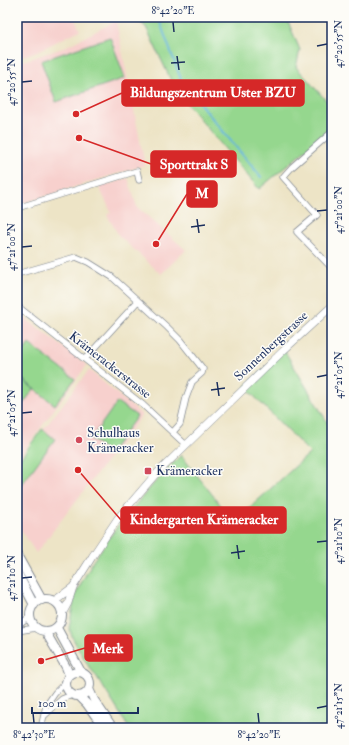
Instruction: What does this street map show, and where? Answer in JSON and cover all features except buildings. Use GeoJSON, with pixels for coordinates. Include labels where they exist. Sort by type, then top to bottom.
{"type":"FeatureCollection","features":[{"type":"Feature","properties":{"kind":"main road"},"geometry":{"type":"LineString","coordinates":[[17,555],[42,600]]}},
{"type":"Feature","properties":{"kind":"main road"},"geometry":{"type":"LineString","coordinates":[[17,572],[34,605]]}},
{"type":"Feature","properties":{"kind":"main road"},"geometry":{"type":"LineString","coordinates":[[47,599],[54,601],[59,606],[62,614],[62,620],[57,628],[45,632],[36,628],[30,617],[34,605],[47,599]]}},
{"type":"Feature","properties":{"kind":"main road"},"geometry":{"type":"LineString","coordinates":[[57,628],[81,672]]}},
{"type":"Feature","properties":{"kind":"main road"},"geometry":{"type":"LineString","coordinates":[[45,632],[66,667],[69,675]]}},
{"type":"Feature","properties":{"kind":"main road"},"geometry":{"type":"LineString","coordinates":[[104,728],[87,704],[76,695],[68,691],[65,683],[69,675],[75,672],[86,674],[90,684],[89,689],[94,700],[113,728]]}},
{"type":"Feature","properties":{"kind":"main road"},"geometry":{"type":"LineString","coordinates":[[76,695],[84,694],[89,689]]}},
{"type":"Feature","properties":{"kind":"street"},"geometry":{"type":"LineString","coordinates":[[332,132],[292,167],[283,177],[317,216],[297,232],[332,268]]}},
{"type":"Feature","properties":{"kind":"street"},"geometry":{"type":"LineString","coordinates":[[17,208],[136,171],[139,180]]}},
{"type":"Feature","properties":{"kind":"street"},"geometry":{"type":"LineString","coordinates":[[17,274],[76,257],[88,262],[112,277],[180,340],[203,369],[202,373],[192,382],[186,398],[180,424],[173,432]]}},
{"type":"Feature","properties":{"kind":"street"},"geometry":{"type":"LineString","coordinates":[[85,359],[138,301]]}},
{"type":"Feature","properties":{"kind":"street","name":"Krämerackerstrasse"},"geometry":{"type":"LineString","coordinates":[[17,306],[143,405],[186,444]]}},
{"type":"Feature","properties":{"kind":"street","name":"Sonnenbergstrasse"},"geometry":{"type":"LineString","coordinates":[[62,614],[68,603],[73,586],[92,556],[118,518],[154,476],[332,306]]}},
{"type":"Feature","properties":{"kind":"street","name":"Sonnenbergstrasse"},"geometry":{"type":"LineString","coordinates":[[54,601],[73,586]]}},
{"type":"Feature","properties":{"kind":"street"},"geometry":{"type":"LineString","coordinates":[[17,626],[30,617]]}},
{"type":"Feature","properties":{"kind":"street"},"geometry":{"type":"LineString","coordinates":[[17,631],[36,628]]}},
{"type":"Feature","properties":{"kind":"street"},"geometry":{"type":"LineString","coordinates":[[41,728],[46,706],[50,699],[65,683]]}},
{"type":"Feature","properties":{"kind":"street"},"geometry":{"type":"LineString","coordinates":[[44,716],[62,699],[76,695]]}},
{"type":"Feature","properties":{"kind":"shaded area"},"geometry":{"type":"Polygon","coordinates":[[[17,17],[74,17],[80,30],[36,52],[17,58],[17,17]]]}},
{"type":"Feature","properties":{"kind":"shaded area"},"geometry":{"type":"Polygon","coordinates":[[[116,21],[145,165],[17,205],[17,63],[63,48],[116,21]]]}},
{"type":"Feature","properties":{"kind":"shaded area"},"geometry":{"type":"Polygon","coordinates":[[[128,178],[137,207],[186,250],[161,274],[119,236],[107,215],[111,212],[99,187],[128,178]]]}},
{"type":"Feature","properties":{"kind":"shaded area"},"geometry":{"type":"Polygon","coordinates":[[[17,312],[87,365],[17,460],[17,312]]]}},
{"type":"Feature","properties":{"kind":"shaded area","name":"Schulhaus Krämeracker"},"geometry":{"type":"Polygon","coordinates":[[[89,370],[142,415],[36,553],[17,524],[17,464],[89,370]]]}},
{"type":"Feature","properties":{"kind":"green space"},"geometry":{"type":"Polygon","coordinates":[[[133,17],[286,17],[300,50],[296,67],[332,107],[332,128],[259,189],[176,91],[146,27],[133,17]]]}},
{"type":"Feature","properties":{"kind":"green space"},"geometry":{"type":"Polygon","coordinates":[[[110,37],[125,78],[56,102],[41,61],[110,37]]]}},
{"type":"Feature","properties":{"kind":"green space"},"geometry":{"type":"Polygon","coordinates":[[[29,344],[75,379],[55,405],[17,375],[17,360],[29,344]]]}},
{"type":"Feature","properties":{"kind":"green space"},"geometry":{"type":"Polygon","coordinates":[[[284,350],[332,430],[332,728],[129,728],[89,667],[73,639],[69,628],[75,595],[93,561],[119,524],[155,482],[181,455],[234,522],[310,453],[245,387],[284,350]]]}},
{"type":"Feature","properties":{"kind":"green space"},"geometry":{"type":"Polygon","coordinates":[[[17,376],[34,389],[17,412],[17,376]]]}},
{"type":"Feature","properties":{"kind":"green space"},"geometry":{"type":"Polygon","coordinates":[[[117,402],[137,416],[110,453],[91,439],[117,402]]]}},
{"type":"Feature","properties":{"kind":"green space"},"geometry":{"type":"Polygon","coordinates":[[[42,429],[55,439],[17,491],[17,463],[42,429]]]}},
{"type":"Feature","properties":{"kind":"waterway"},"geometry":{"type":"LineString","coordinates":[[158,17],[182,82],[261,177]]}},
{"type":"Feature","properties":{"kind":"place","name":"Bildungszentrum Uster BZU"},"geometry":{"type":"Point","coordinates":[76,114]}},
{"type":"Feature","properties":{"kind":"place","name":"Sporttrakt S"},"geometry":{"type":"Point","coordinates":[79,138]}},
{"type":"Feature","properties":{"kind":"place","name":"M"},"geometry":{"type":"Point","coordinates":[156,244]}},
{"type":"Feature","properties":{"kind":"place","name":"Schulhaus Krämeracker"},"geometry":{"type":"Point","coordinates":[79,440]}},
{"type":"Feature","properties":{"kind":"place","name":"Kindergarten Krämeracker"},"geometry":{"type":"Point","coordinates":[78,470]}},
{"type":"Feature","properties":{"kind":"place","name":"Krämeracker"},"geometry":{"type":"Point","coordinates":[148,471]}},
{"type":"Feature","properties":{"kind":"place","name":"Merk"},"geometry":{"type":"Point","coordinates":[41,661]}}]}
